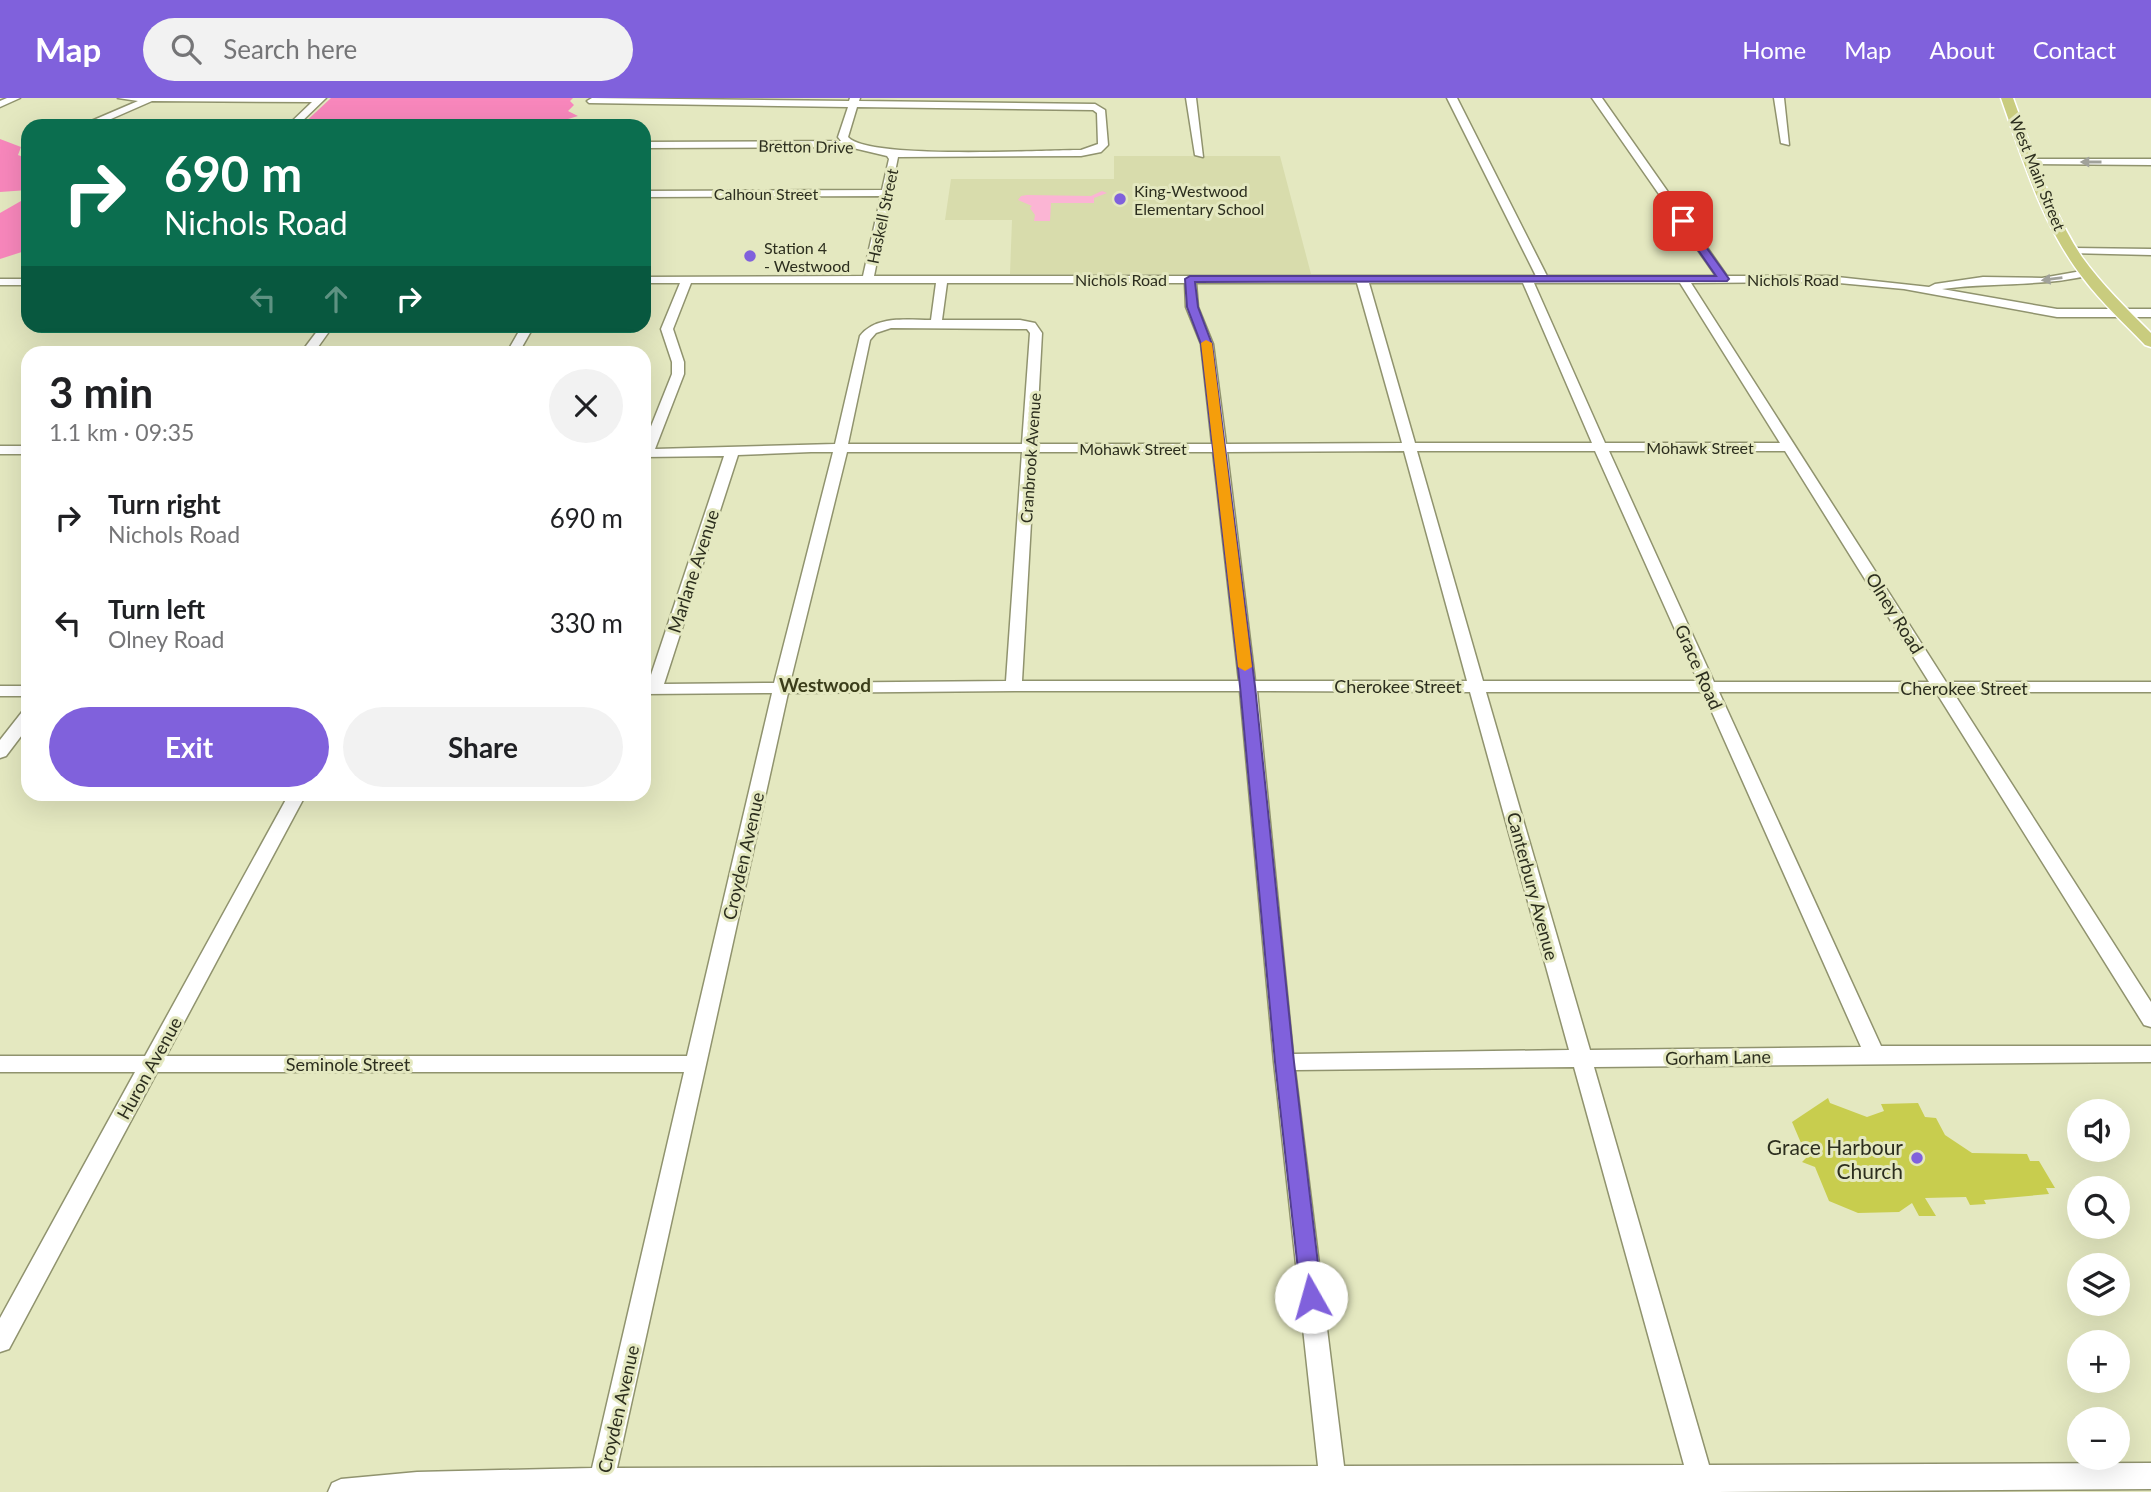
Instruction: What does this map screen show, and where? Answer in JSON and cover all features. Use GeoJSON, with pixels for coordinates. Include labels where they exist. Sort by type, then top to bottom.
{"type":"FeatureCollection","features":[{"type":"Feature","properties":{"kind":"main road","name":"West Main Street"},"geometry":{"type":"LineString","coordinates":[[2007,98],[2054,218],[2073,251],[2087,273],[2151,342]]}},
{"type":"Feature","properties":{"kind":"street"},"geometry":{"type":"LineString","coordinates":[[0,104],[15,98]]}},
{"type":"Feature","properties":{"kind":"street"},"geometry":{"type":"LineString","coordinates":[[123,98],[320,99]]}},
{"type":"Feature","properties":{"kind":"street"},"geometry":{"type":"LineString","coordinates":[[1191,98],[1200,155]]}},
{"type":"Feature","properties":{"kind":"street","name":"Grace Road"},"geometry":{"type":"LineString","coordinates":[[1452,98],[1535,279],[1600,447],[1874,1053]]}},
{"type":"Feature","properties":{"kind":"street"},"geometry":{"type":"LineString","coordinates":[[1597,98],[1724,279]]}},
{"type":"Feature","properties":{"kind":"street"},"geometry":{"type":"LineString","coordinates":[[1779,98],[1786,143]]}},
{"type":"Feature","properties":{"kind":"street"},"geometry":{"type":"LineString","coordinates":[[104,119],[151,99]]}},
{"type":"Feature","properties":{"kind":"street"},"geometry":{"type":"LineString","coordinates":[[299,119],[320,99]]}},
{"type":"Feature","properties":{"kind":"street"},"geometry":{"type":"LineString","coordinates":[[592,101],[854,100],[843,137],[849,144]]}},
{"type":"Feature","properties":{"kind":"street","name":"Bretton Drive"},"geometry":{"type":"LineString","coordinates":[[651,145],[849,144],[891,153],[1093,152],[1103,145],[1101,110],[1094,107],[854,100]]}},
{"type":"Feature","properties":{"kind":"street","name":"Haskell Street"},"geometry":{"type":"LineString","coordinates":[[868,280],[894,159],[891,153]]}},
{"type":"Feature","properties":{"kind":"street"},"geometry":{"type":"LineString","coordinates":[[2032,162],[2151,162]]}},
{"type":"Feature","properties":{"kind":"street","name":"Calhoun Street"},"geometry":{"type":"LineString","coordinates":[[651,194],[887,193]]}},
{"type":"Feature","properties":{"kind":"street"},"geometry":{"type":"LineString","coordinates":[[2073,251],[2151,253]]}},
{"type":"Feature","properties":{"kind":"street"},"geometry":{"type":"LineString","coordinates":[[1927,289],[1959,282],[2057,279],[2087,273]]}},
{"type":"Feature","properties":{"kind":"street"},"geometry":{"type":"LineString","coordinates":[[1190,279],[1192,307],[1206,344],[1248,686],[1284,1062],[1333,1486]]}},
{"type":"Feature","properties":{"kind":"street","name":"Canterbury Avenue"},"geometry":{"type":"LineString","coordinates":[[1362,279],[1478,686],[1580,1060],[1702,1485]]}},
{"type":"Feature","properties":{"kind":"street","name":"Olney Road"},"geometry":{"type":"LineString","coordinates":[[1683,279],[2151,1019]]}},
{"type":"Feature","properties":{"kind":"street","name":"Nichols Road"},"geometry":{"type":"LineString","coordinates":[[651,280],[1846,279],[1927,289],[2040,311],[2151,313]]}},
{"type":"Feature","properties":{"kind":"street"},"geometry":{"type":"LineString","coordinates":[[651,440],[680,368],[667,329],[687,280]]}},
{"type":"Feature","properties":{"kind":"street"},"geometry":{"type":"LineString","coordinates":[[936,324],[942,280]]}},
{"type":"Feature","properties":{"kind":"street"},"geometry":{"type":"LineString","coordinates":[[1974,298],[1976,289],[2017,281]]}},
{"type":"Feature","properties":{"kind":"street"},"geometry":{"type":"LineString","coordinates":[[0,282],[21,282]]}},
{"type":"Feature","properties":{"kind":"street","name":"Croyden Avenue"},"geometry":{"type":"LineString","coordinates":[[600,1486],[781,688],[841,448],[866,335],[883,325],[936,324]]}},
{"type":"Feature","properties":{"kind":"street","name":"Cranbrook Avenue"},"geometry":{"type":"LineString","coordinates":[[936,324],[1020,324],[1034,329],[1037,338],[1014,686]]}},
{"type":"Feature","properties":{"kind":"street","name":"Mohawk Street"},"geometry":{"type":"LineString","coordinates":[[651,453],[841,448],[1790,447]]}},
{"type":"Feature","properties":{"kind":"street"},"geometry":{"type":"LineString","coordinates":[[0,450],[21,450]]}},
{"type":"Feature","properties":{"kind":"street","name":"Marlane Avenue"},"geometry":{"type":"LineString","coordinates":[[651,683],[732,452]]}},
{"type":"Feature","properties":{"kind":"street","name":"Cherokee Street"},"geometry":{"type":"LineString","coordinates":[[651,689],[1014,686],[1707,686],[1943,689],[2151,687]]}},
{"type":"Feature","properties":{"kind":"street"},"geometry":{"type":"LineString","coordinates":[[0,691],[21,691]]}},
{"type":"Feature","properties":{"kind":"street"},"geometry":{"type":"LineString","coordinates":[[0,752],[21,725]]}},
{"type":"Feature","properties":{"kind":"street","name":"Huron Avenue"},"geometry":{"type":"LineString","coordinates":[[0,1341],[294,801]]}},
{"type":"Feature","properties":{"kind":"street","name":"Gorham Lane"},"geometry":{"type":"LineString","coordinates":[[1284,1062],[1580,1060],[1874,1053],[2151,1054]]}},
{"type":"Feature","properties":{"kind":"street","name":"Seminole Street"},"geometry":{"type":"LineString","coordinates":[[0,1064],[695,1064]]}},
{"type":"Feature","properties":{"kind":"street"},"geometry":{"type":"LineString","coordinates":[[341,1492],[416,1485],[1702,1485],[2151,1476]]}},
{"type":"Feature","properties":{"kind":"shaded area"},"geometry":{"type":"Polygon","coordinates":[[[331,98],[573,98],[570,101],[574,105],[568,111],[578,116],[568,119],[308,119],[331,98]]]}},
{"type":"Feature","properties":{"kind":"shaded area"},"geometry":{"type":"Polygon","coordinates":[[[0,139],[21,147],[18,155],[21,156],[21,190],[0,192],[0,139]]]}},
{"type":"Feature","properties":{"kind":"shaded area","name":"King-Westwood Elementary School"},"geometry":{"type":"Polygon","coordinates":[[[1114,156],[1280,156],[1311,274],[1010,274],[1012,220],[945,220],[951,179],[1114,179],[1114,156]]]}},
{"type":"Feature","properties":{"kind":"shaded area"},"geometry":{"type":"Polygon","coordinates":[[[1102,191],[1107,193],[1094,198],[1094,203],[1051,203],[1050,221],[1034,221],[1035,215],[1030,208],[1032,206],[1018,200],[1027,195],[1091,196],[1102,191]]]}},
{"type":"Feature","properties":{"kind":"shaded area"},"geometry":{"type":"Polygon","coordinates":[[[21,201],[21,252],[0,259],[0,213],[21,201]]]}},
{"type":"Feature","properties":{"kind":"building","name":"Grace Harbour Church"},"geometry":{"type":"Polygon","coordinates":[[[1828,1098],[1830,1103],[1867,1117],[1884,1111],[1881,1104],[1918,1103],[1925,1117],[1936,1118],[1945,1135],[1972,1153],[2027,1154],[2030,1161],[2039,1161],[2055,1188],[2046,1188],[2049,1194],[1984,1200],[1986,1204],[1970,1205],[1966,1197],[1925,1198],[1936,1216],[1919,1216],[1912,1203],[1899,1212],[1858,1213],[1829,1201],[1815,1167],[1802,1162],[1807,1157],[1792,1122],[1828,1098]]]}},
{"type":"Feature","properties":{"kind":"slow traffic"},"geometry":{"type":"LineString","coordinates":[[1206,343],[1245,667]]}},
{"type":"Feature","properties":{"kind":"place","name":"King-Westwood Elementary School"},"geometry":{"type":"Point","coordinates":[1120,199]}},
{"type":"Feature","properties":{"kind":"place","name":"Station 4 - Westwood"},"geometry":{"type":"Point","coordinates":[750,256]}},
{"type":"Feature","properties":{"kind":"place","name":"Grace Harbour Church"},"geometry":{"type":"Point","coordinates":[1917,1158]}},
{"type":"Feature","properties":{"kind":"district","name":"Westwood"},"geometry":{"type":"Point","coordinates":[825,684]}},
{"type":"Feature","properties":{"kind":"route"},"geometry":{"type":"LineString","coordinates":[[1311,1297],[1284,1062],[1248,686],[1206,344],[1192,307],[1190,279],[1724,279],[1683,221]]}}]}
